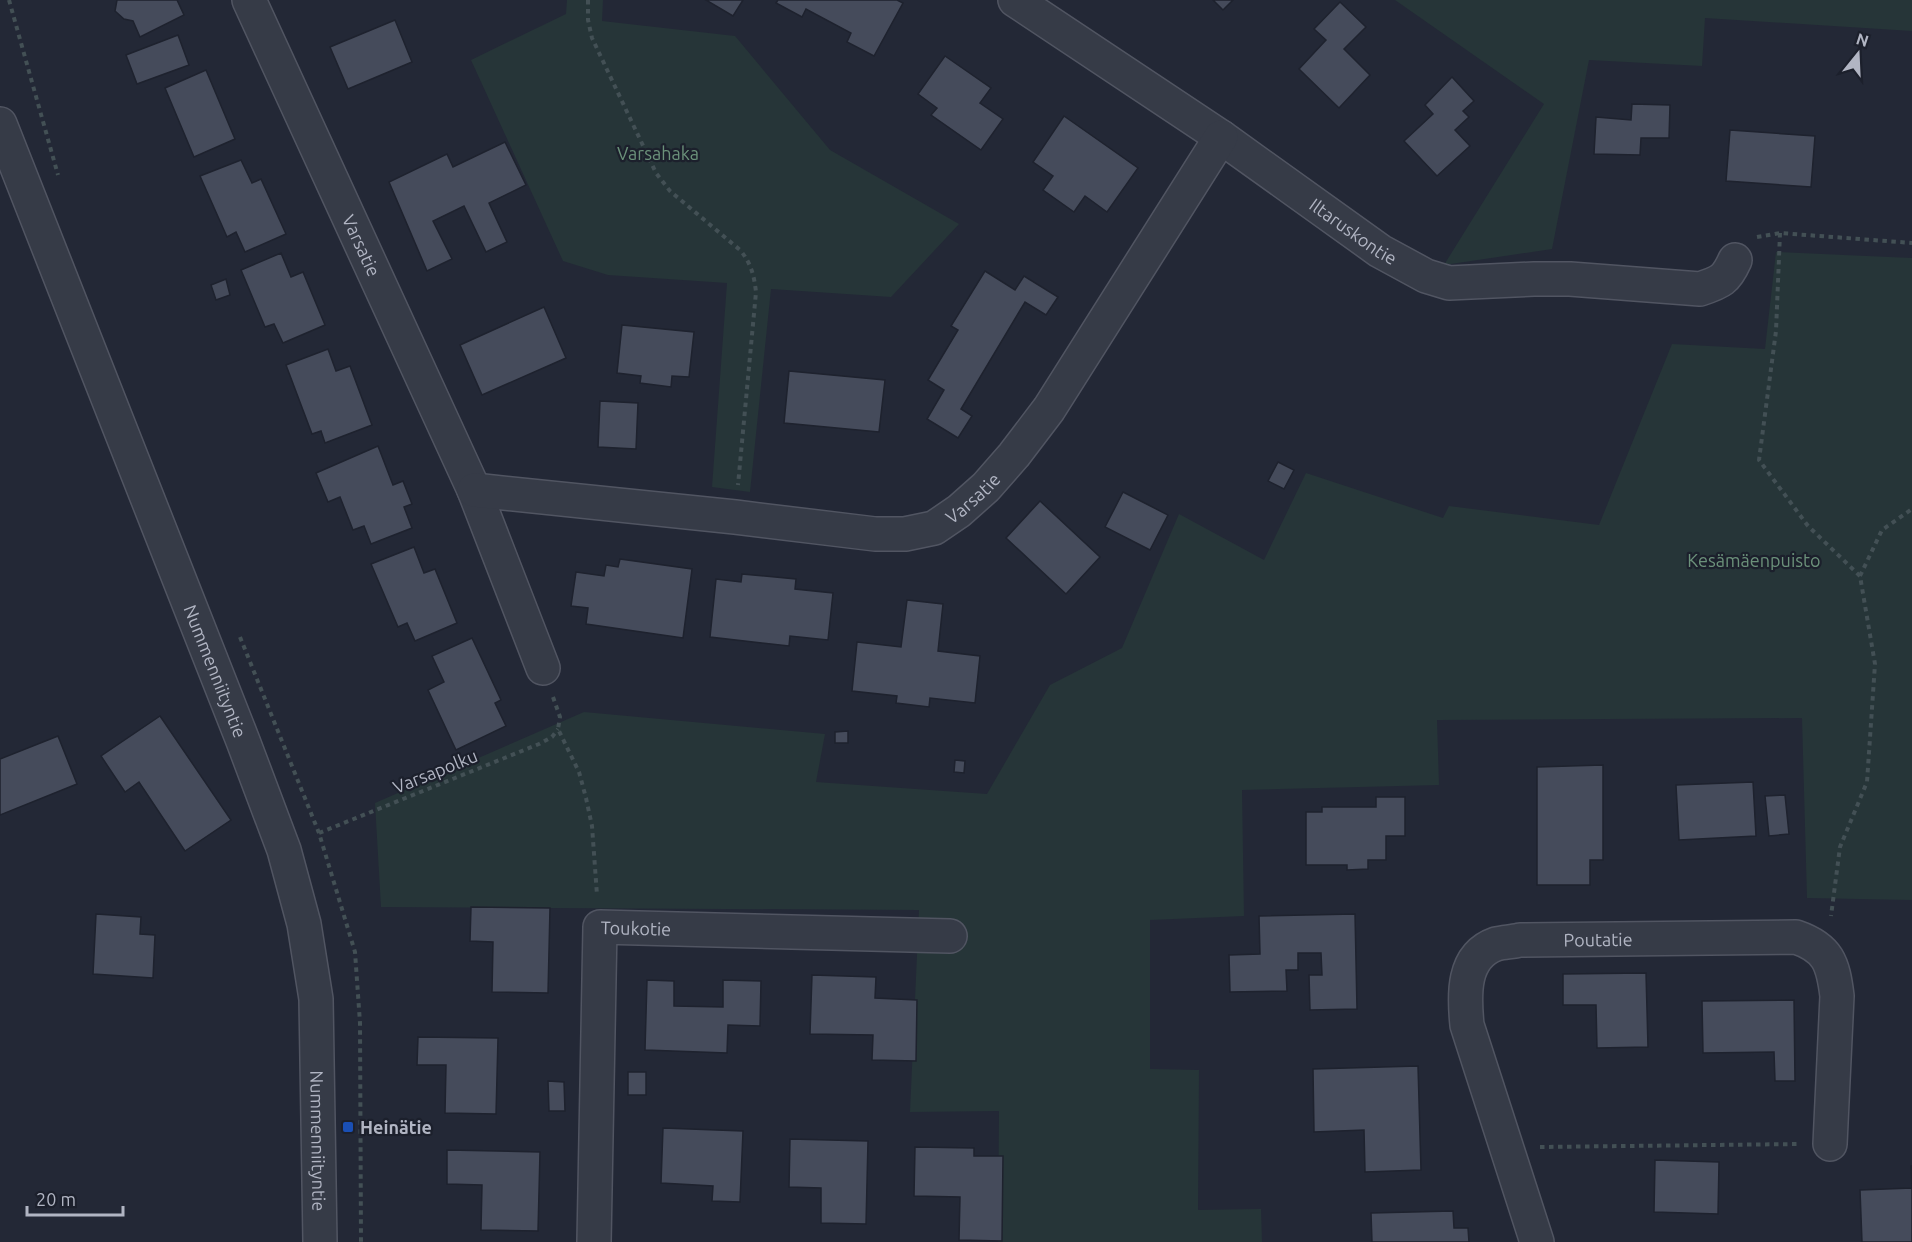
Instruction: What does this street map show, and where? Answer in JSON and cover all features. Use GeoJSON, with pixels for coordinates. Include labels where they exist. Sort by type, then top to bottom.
{"type":"FeatureCollection","features":[{"type":"Feature","properties":{"kind":"street","name":"Varsatie"},"geometry":{"type":"LineString","coordinates":[[249,0],[474,490],[543,668]]}},
{"type":"Feature","properties":{"kind":"street","name":"Iltaruskontie"},"geometry":{"type":"LineString","coordinates":[[1016,0],[1221,137],[1380,251],[1426,276],[1449,283],[1570,279],[1700,289],[1728,276],[1735,260]]}},
{"type":"Feature","properties":{"kind":"street","name":"Nummenniityntie"},"geometry":{"type":"LineString","coordinates":[[0,124],[284,850],[304,924],[316,999],[320,1242]]}},
{"type":"Feature","properties":{"kind":"street","name":"Varsatie"},"geometry":{"type":"LineString","coordinates":[[474,490],[874,534],[905,534],[934,528],[959,511],[986,487],[1049,409],[1221,137]]}},
{"type":"Feature","properties":{"kind":"street","name":"Toukotie"},"geometry":{"type":"LineString","coordinates":[[594,1242],[600,927],[950,936]]}},
{"type":"Feature","properties":{"kind":"street","name":"Poutatie"},"geometry":{"type":"LineString","coordinates":[[1537,1242],[1467,1025],[1465,986],[1470,967],[1481,952],[1497,944],[1520,940],[1796,937],[1812,943],[1828,957],[1835,974],[1837,996],[1830,1144]]}},
{"type":"Feature","properties":{"kind":"path"},"geometry":{"type":"LineString","coordinates":[[588,0],[588,20],[592,38],[656,173],[670,191],[740,250],[749,261],[754,276],[756,292],[735,517]]}},
{"type":"Feature","properties":{"kind":"path"},"geometry":{"type":"LineString","coordinates":[[1735,260],[1740,248],[1748,240],[1780,233],[1912,243]]}},
{"type":"Feature","properties":{"kind":"path"},"geometry":{"type":"LineString","coordinates":[[1780,233],[1776,331],[1759,460],[1808,526],[1860,576]]}},
{"type":"Feature","properties":{"kind":"path"},"geometry":{"type":"LineString","coordinates":[[1831,917],[1840,847],[1867,782],[1875,664],[1860,576],[1882,530],[1912,509]]}},
{"type":"Feature","properties":{"kind":"path"},"geometry":{"type":"LineString","coordinates":[[543,668],[560,717],[558,729],[579,772],[588,807],[592,826],[600,927]]}},
{"type":"Feature","properties":{"kind":"path","name":"Varsapolku"},"geometry":{"type":"LineString","coordinates":[[319,833],[539,744],[552,737],[558,729]]}},
{"type":"Feature","properties":{"kind":"path"},"geometry":{"type":"LineString","coordinates":[[1506,1147],[1830,1144]]}},
{"type":"Feature","properties":{"kind":"green space","name":"Varsahaka"},"geometry":{"type":"Polygon","coordinates":[[[567,0],[603,0],[602,21],[735,36],[830,150],[959,224],[891,297],[771,289],[750,492],[712,487],[727,283],[608,275],[563,261],[471,60],[566,14],[567,0]]]}},
{"type":"Feature","properties":{"kind":"green space"},"geometry":{"type":"Polygon","coordinates":[[[1395,0],[1912,0],[1912,31],[1705,18],[1702,66],[1589,60],[1552,249],[1444,265],[1544,104],[1395,0]]]}},
{"type":"Feature","properties":{"kind":"green space","name":"Kesämäenpuisto"},"geometry":{"type":"Polygon","coordinates":[[[1776,252],[1912,258],[1912,900],[1807,898],[1802,718],[1437,720],[1439,785],[1242,790],[1244,916],[1150,920],[1150,1069],[1199,1070],[1198,1210],[1261,1209],[1262,1242],[998,1242],[999,1111],[910,1112],[919,910],[381,907],[375,803],[584,712],[825,734],[816,782],[987,794],[1050,685],[1122,648],[1179,514],[1264,560],[1306,473],[1443,518],[1449,506],[1599,525],[1672,344],[1765,349],[1776,252]]]}},
{"type":"Feature","properties":{"kind":"building"},"geometry":{"type":"Polygon","coordinates":[[[117,0],[177,0],[184,15],[140,37],[133,21],[124,19],[115,11],[117,0]]]}},
{"type":"Feature","properties":{"kind":"building"},"geometry":{"type":"Polygon","coordinates":[[[706,0],[743,0],[733,16],[706,0]]]}},
{"type":"Feature","properties":{"kind":"building"},"geometry":{"type":"Polygon","coordinates":[[[778,0],[897,0],[903,3],[874,56],[847,42],[851,33],[806,9],[802,17],[776,3],[778,0]]]}},
{"type":"Feature","properties":{"kind":"building"},"geometry":{"type":"Polygon","coordinates":[[[1213,0],[1233,0],[1223,10],[1213,0]]]}},
{"type":"Feature","properties":{"kind":"building"},"geometry":{"type":"Polygon","coordinates":[[[1340,2],[1366,27],[1344,49],[1370,75],[1339,108],[1299,69],[1326,40],[1314,29],[1340,2]]]}},
{"type":"Feature","properties":{"kind":"building"},"geometry":{"type":"Polygon","coordinates":[[[395,20],[412,62],[348,89],[330,47],[395,20]]]}},
{"type":"Feature","properties":{"kind":"building"},"geometry":{"type":"Polygon","coordinates":[[[178,35],[189,65],[137,84],[126,55],[178,35]]]}},
{"type":"Feature","properties":{"kind":"building"},"geometry":{"type":"Polygon","coordinates":[[[945,56],[991,88],[980,103],[1003,119],[981,150],[931,115],[937,108],[918,94],[945,56]]]}},
{"type":"Feature","properties":{"kind":"building"},"geometry":{"type":"Polygon","coordinates":[[[206,70],[235,139],[194,157],[165,88],[206,70]]]}},
{"type":"Feature","properties":{"kind":"building"},"geometry":{"type":"Polygon","coordinates":[[[1452,77],[1474,101],[1463,111],[1469,117],[1455,130],[1470,146],[1437,176],[1404,141],[1433,114],[1425,105],[1452,77]]]}},
{"type":"Feature","properties":{"kind":"building"},"geometry":{"type":"Polygon","coordinates":[[[1632,104],[1670,105],[1669,138],[1641,138],[1640,155],[1594,154],[1596,117],[1631,120],[1632,104]]]}},
{"type":"Feature","properties":{"kind":"building"},"geometry":{"type":"Polygon","coordinates":[[[1064,116],[1138,168],[1107,212],[1085,196],[1074,212],[1043,190],[1053,176],[1033,162],[1064,116]]]}},
{"type":"Feature","properties":{"kind":"building"},"geometry":{"type":"Polygon","coordinates":[[[1730,130],[1815,136],[1811,187],[1726,181],[1730,130]]]}},
{"type":"Feature","properties":{"kind":"building"},"geometry":{"type":"Polygon","coordinates":[[[505,142],[526,185],[489,203],[507,242],[486,252],[464,206],[433,221],[452,259],[427,271],[389,182],[447,154],[453,167],[505,142]]]}},
{"type":"Feature","properties":{"kind":"building"},"geometry":{"type":"Polygon","coordinates":[[[241,160],[252,183],[261,179],[286,234],[245,252],[236,232],[227,237],[200,176],[241,160]]]}},
{"type":"Feature","properties":{"kind":"building"},"geometry":{"type":"Polygon","coordinates":[[[281,253],[291,277],[303,272],[325,325],[283,343],[274,324],[265,327],[241,270],[281,253]]]}},
{"type":"Feature","properties":{"kind":"building"},"geometry":{"type":"Polygon","coordinates":[[[985,271],[1015,290],[1024,276],[1058,297],[1046,315],[1025,302],[961,409],[972,416],[958,438],[927,419],[944,390],[928,380],[958,330],[951,326],[985,271]]]}},
{"type":"Feature","properties":{"kind":"building"},"geometry":{"type":"Polygon","coordinates":[[[226,279],[230,295],[216,300],[211,285],[226,279]]]}},
{"type":"Feature","properties":{"kind":"building"},"geometry":{"type":"Polygon","coordinates":[[[544,307],[566,358],[482,395],[460,345],[544,307]]]}},
{"type":"Feature","properties":{"kind":"building"},"geometry":{"type":"Polygon","coordinates":[[[622,325],[694,332],[689,377],[672,376],[671,387],[640,383],[641,376],[617,373],[622,325]]]}},
{"type":"Feature","properties":{"kind":"building"},"geometry":{"type":"Polygon","coordinates":[[[328,349],[336,371],[350,366],[372,425],[325,443],[321,431],[312,434],[286,365],[328,349]]]}},
{"type":"Feature","properties":{"kind":"building"},"geometry":{"type":"Polygon","coordinates":[[[789,371],[885,380],[879,432],[784,423],[789,371]]]}},
{"type":"Feature","properties":{"kind":"building"},"geometry":{"type":"Polygon","coordinates":[[[600,401],[638,403],[636,449],[598,447],[600,401]]]}},
{"type":"Feature","properties":{"kind":"building"},"geometry":{"type":"Polygon","coordinates":[[[378,446],[393,485],[403,481],[412,504],[404,507],[412,528],[371,544],[364,526],[353,530],[340,497],[328,502],[316,473],[378,446]]]}},
{"type":"Feature","properties":{"kind":"building"},"geometry":{"type":"Polygon","coordinates":[[[1278,462],[1294,470],[1284,489],[1268,481],[1278,462]]]}},
{"type":"Feature","properties":{"kind":"building"},"geometry":{"type":"Polygon","coordinates":[[[1123,492],[1168,515],[1150,550],[1105,527],[1123,492]]]}},
{"type":"Feature","properties":{"kind":"building"},"geometry":{"type":"Polygon","coordinates":[[[1040,501],[1100,557],[1066,594],[1006,538],[1040,501]]]}},
{"type":"Feature","properties":{"kind":"building"},"geometry":{"type":"Polygon","coordinates":[[[414,547],[424,573],[435,569],[457,623],[415,641],[407,623],[398,627],[371,564],[414,547]]]}},
{"type":"Feature","properties":{"kind":"building"},"geometry":{"type":"Polygon","coordinates":[[[620,559],[692,569],[683,638],[586,624],[588,608],[571,606],[576,572],[604,576],[606,565],[618,567],[620,559]]]}},
{"type":"Feature","properties":{"kind":"building"},"geometry":{"type":"Polygon","coordinates":[[[742,574],[796,579],[795,589],[833,593],[828,640],[790,636],[789,646],[710,637],[716,579],[741,582],[742,574]]]}},
{"type":"Feature","properties":{"kind":"building"},"geometry":{"type":"Polygon","coordinates":[[[907,600],[943,604],[938,651],[980,656],[975,703],[930,698],[929,707],[896,703],[897,696],[852,691],[857,642],[901,647],[907,600]]]}},
{"type":"Feature","properties":{"kind":"building"},"geometry":{"type":"Polygon","coordinates":[[[472,638],[501,700],[495,703],[506,726],[456,750],[428,690],[444,682],[432,656],[472,638]]]}},
{"type":"Feature","properties":{"kind":"building"},"geometry":{"type":"Polygon","coordinates":[[[160,716],[231,820],[185,851],[139,782],[125,792],[101,756],[160,716]]]}},
{"type":"Feature","properties":{"kind":"building"},"geometry":{"type":"Polygon","coordinates":[[[848,731],[848,743],[835,743],[835,732],[848,731]]]}},
{"type":"Feature","properties":{"kind":"building"},"geometry":{"type":"Polygon","coordinates":[[[58,736],[77,784],[0,815],[0,759],[58,736]]]}},
{"type":"Feature","properties":{"kind":"building"},"geometry":{"type":"Polygon","coordinates":[[[955,760],[965,761],[964,773],[954,772],[955,760]]]}},
{"type":"Feature","properties":{"kind":"building"},"geometry":{"type":"Polygon","coordinates":[[[1603,765],[1603,860],[1590,860],[1590,885],[1537,885],[1537,767],[1603,765]]]}},
{"type":"Feature","properties":{"kind":"building"},"geometry":{"type":"Polygon","coordinates":[[[1753,782],[1756,836],[1679,840],[1676,785],[1753,782]]]}},
{"type":"Feature","properties":{"kind":"building"},"geometry":{"type":"Polygon","coordinates":[[[1785,795],[1789,834],[1769,836],[1765,796],[1785,795]]]}},
{"type":"Feature","properties":{"kind":"building"},"geometry":{"type":"Polygon","coordinates":[[[1376,797],[1405,797],[1405,836],[1386,836],[1386,860],[1368,860],[1368,869],[1347,870],[1347,865],[1306,865],[1306,812],[1322,812],[1322,807],[1376,807],[1376,797]]]}},
{"type":"Feature","properties":{"kind":"building"},"geometry":{"type":"Polygon","coordinates":[[[471,907],[550,908],[548,993],[492,992],[493,942],[470,941],[471,907]]]}},
{"type":"Feature","properties":{"kind":"building"},"geometry":{"type":"Polygon","coordinates":[[[96,914],[141,917],[140,934],[155,935],[153,978],[93,974],[96,914]]]}},
{"type":"Feature","properties":{"kind":"building"},"geometry":{"type":"Polygon","coordinates":[[[1355,914],[1357,1009],[1310,1010],[1309,975],[1322,975],[1321,953],[1298,953],[1298,970],[1286,970],[1287,991],[1230,992],[1229,955],[1260,954],[1259,916],[1355,914]]]}},
{"type":"Feature","properties":{"kind":"building"},"geometry":{"type":"Polygon","coordinates":[[[1646,973],[1648,1047],[1597,1048],[1596,1005],[1563,1005],[1563,974],[1646,973]]]}},
{"type":"Feature","properties":{"kind":"building"},"geometry":{"type":"Polygon","coordinates":[[[812,975],[876,977],[875,998],[917,1000],[916,1061],[872,1060],[873,1035],[810,1034],[812,975]]]}},
{"type":"Feature","properties":{"kind":"building"},"geometry":{"type":"Polygon","coordinates":[[[647,980],[674,981],[674,1006],[723,1007],[723,980],[761,981],[760,1026],[728,1025],[727,1053],[645,1050],[647,980]]]}},
{"type":"Feature","properties":{"kind":"building"},"geometry":{"type":"Polygon","coordinates":[[[1794,1000],[1795,1081],[1775,1081],[1774,1052],[1703,1053],[1702,1001],[1794,1000]]]}},
{"type":"Feature","properties":{"kind":"building"},"geometry":{"type":"Polygon","coordinates":[[[418,1037],[498,1038],[496,1114],[445,1113],[446,1065],[417,1065],[418,1037]]]}},
{"type":"Feature","properties":{"kind":"building"},"geometry":{"type":"Polygon","coordinates":[[[1418,1066],[1421,1170],[1365,1172],[1364,1130],[1314,1132],[1313,1069],[1418,1066]]]}},
{"type":"Feature","properties":{"kind":"building"},"geometry":{"type":"Polygon","coordinates":[[[628,1072],[646,1072],[646,1095],[628,1095],[628,1072]]]}},
{"type":"Feature","properties":{"kind":"building"},"geometry":{"type":"Polygon","coordinates":[[[548,1081],[564,1082],[565,1111],[549,1111],[548,1081]]]}},
{"type":"Feature","properties":{"kind":"building"},"geometry":{"type":"Polygon","coordinates":[[[663,1128],[743,1131],[740,1202],[712,1201],[713,1186],[661,1183],[663,1128]]]}},
{"type":"Feature","properties":{"kind":"building"},"geometry":{"type":"Polygon","coordinates":[[[790,1139],[868,1141],[866,1224],[821,1223],[821,1188],[789,1187],[790,1139]]]}},
{"type":"Feature","properties":{"kind":"building"},"geometry":{"type":"Polygon","coordinates":[[[915,1147],[974,1148],[974,1156],[1003,1156],[1002,1241],[959,1240],[960,1197],[914,1196],[915,1147]]]}},
{"type":"Feature","properties":{"kind":"building"},"geometry":{"type":"Polygon","coordinates":[[[447,1150],[540,1152],[538,1231],[481,1230],[482,1185],[447,1184],[447,1150]]]}},
{"type":"Feature","properties":{"kind":"building"},"geometry":{"type":"Polygon","coordinates":[[[1655,1160],[1719,1162],[1718,1214],[1654,1212],[1655,1160]]]}},
{"type":"Feature","properties":{"kind":"building"},"geometry":{"type":"Polygon","coordinates":[[[1912,1188],[1912,1242],[1862,1242],[1860,1190],[1912,1188]]]}},
{"type":"Feature","properties":{"kind":"building"},"geometry":{"type":"Polygon","coordinates":[[[1453,1211],[1454,1228],[1468,1228],[1469,1242],[1372,1242],[1371,1213],[1453,1211]]]}},
{"type":"Feature","properties":{"kind":"place","name":"Heinätie"},"geometry":{"type":"Point","coordinates":[348,1127]}}]}
